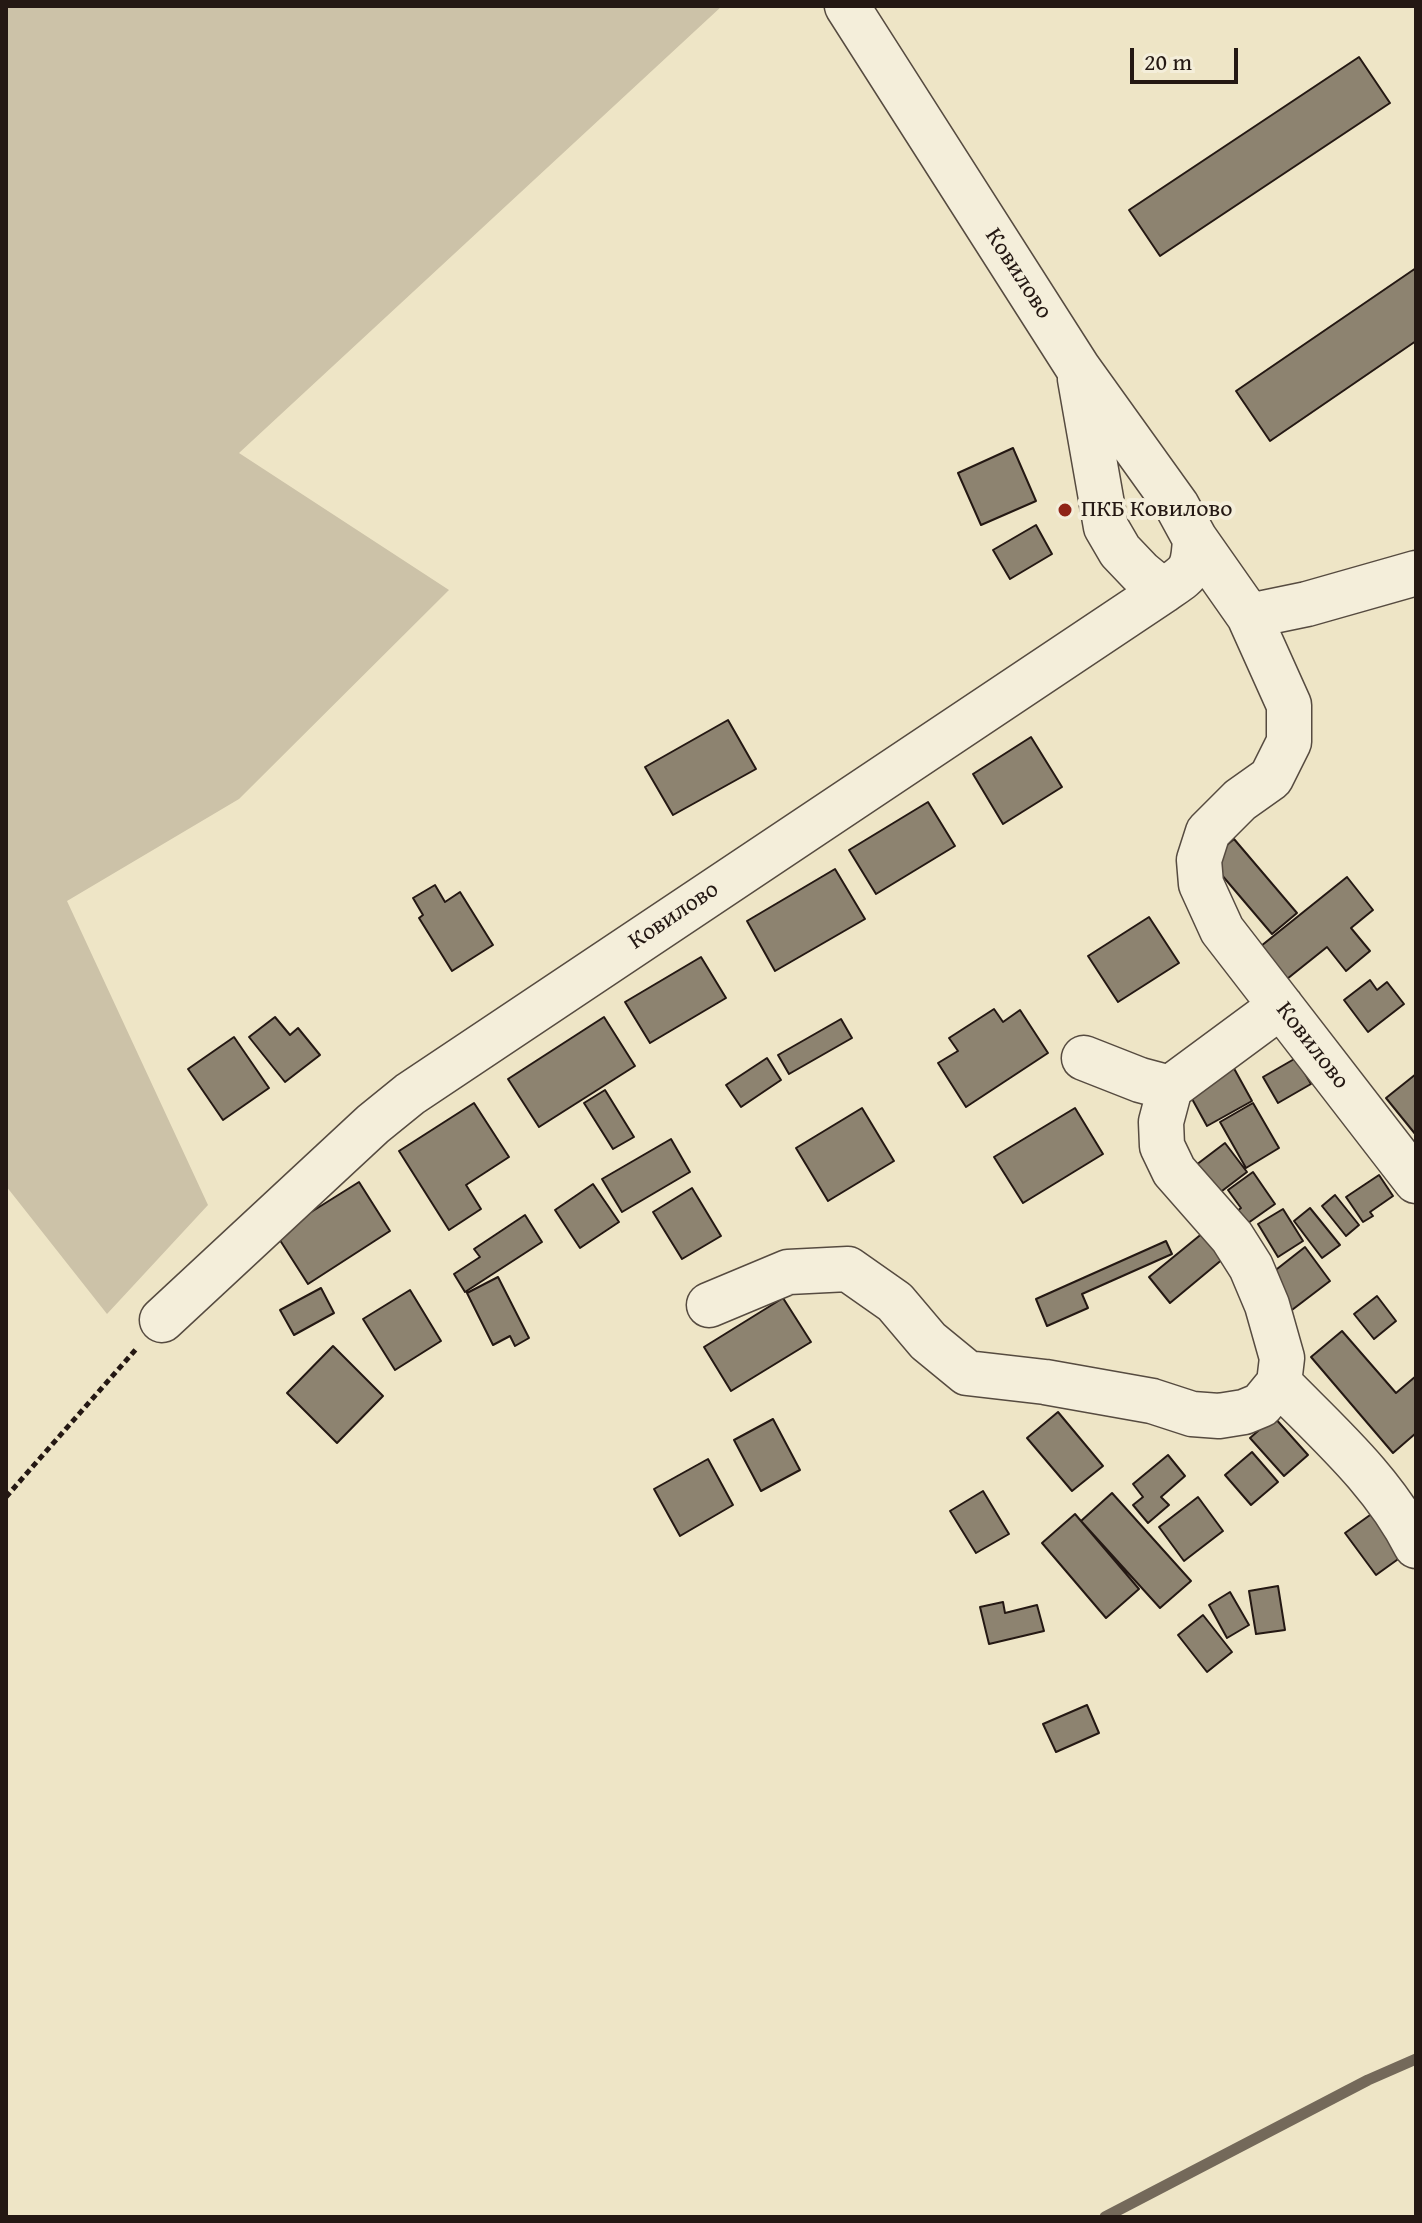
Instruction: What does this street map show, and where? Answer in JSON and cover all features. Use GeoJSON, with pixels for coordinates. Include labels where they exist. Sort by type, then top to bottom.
{"type":"FeatureCollection","features":[{"type":"Feature","properties":{"kind":"street","name":"Ковилово"},"geometry":{"type":"LineString","coordinates":[[847,6],[1078,368],[1177,506],[1195,539],[1249,616],[1289,705],[1289,742],[1271,778],[1240,800],[1208,832],[1199,860],[1201,884],[1222,930],[1416,1181]]}},
{"type":"Feature","properties":{"kind":"street"},"geometry":{"type":"LineString","coordinates":[[1078,368],[1106,527],[1120,551],[1163,591]]}},
{"type":"Feature","properties":{"kind":"street","name":"Ковилово"},"geometry":{"type":"LineString","coordinates":[[162,1320],[362,1134],[410,1094],[1189,573],[1194,560],[1195,539]]}},
{"type":"Feature","properties":{"kind":"street"},"geometry":{"type":"LineString","coordinates":[[1249,616],[1307,604],[1416,573]]}},
{"type":"Feature","properties":{"kind":"street"},"geometry":{"type":"LineString","coordinates":[[709,1305],[788,1272],[848,1269],[895,1302],[928,1341],[967,1373],[1045,1382],[1152,1401],[1192,1414],[1219,1416],[1244,1412],[1261,1405],[1279,1383],[1282,1358],[1267,1305],[1251,1267],[1232,1237],[1174,1171],[1162,1146],[1161,1122],[1170,1088],[1281,1006]]}},
{"type":"Feature","properties":{"kind":"street"},"geometry":{"type":"LineString","coordinates":[[1084,1058],[1170,1088]]}},
{"type":"Feature","properties":{"kind":"street"},"geometry":{"type":"LineString","coordinates":[[1279,1383],[1376,1484],[1396,1510],[1416,1546]]}},
{"type":"Feature","properties":{"kind":"path"},"geometry":{"type":"LineString","coordinates":[[6,1497],[162,1320]]}},
{"type":"Feature","properties":{"kind":"shaded area"},"geometry":{"type":"Polygon","coordinates":[[[6,6],[722,6],[239,453],[449,590],[239,799],[67,901],[208,1205],[107,1314],[6,1186],[6,6]]]}},
{"type":"Feature","properties":{"kind":"building"},"geometry":{"type":"Polygon","coordinates":[[[1359,57],[1390,103],[1160,256],[1129,210],[1359,57]]]}},
{"type":"Feature","properties":{"kind":"building"},"geometry":{"type":"Polygon","coordinates":[[[1416,268],[1416,341],[1270,441],[1236,391],[1416,268]]]}},
{"type":"Feature","properties":{"kind":"building"},"geometry":{"type":"Polygon","coordinates":[[[1013,448],[1036,501],[981,525],[958,473],[1013,448]]]}},
{"type":"Feature","properties":{"kind":"building"},"geometry":{"type":"Polygon","coordinates":[[[1036,525],[1052,554],[1010,579],[993,550],[1036,525]]]}},
{"type":"Feature","properties":{"kind":"building"},"geometry":{"type":"Polygon","coordinates":[[[728,720],[756,769],[673,815],[645,767],[728,720]]]}},
{"type":"Feature","properties":{"kind":"building"},"geometry":{"type":"Polygon","coordinates":[[[1031,737],[1062,787],[1003,824],[973,774],[1031,737]]]}},
{"type":"Feature","properties":{"kind":"building"},"geometry":{"type":"Polygon","coordinates":[[[928,802],[955,846],[876,894],[849,850],[928,802]]]}},
{"type":"Feature","properties":{"kind":"building"},"geometry":{"type":"Polygon","coordinates":[[[1234,839],[1297,913],[1272,934],[1209,860],[1234,839]]]}},
{"type":"Feature","properties":{"kind":"building"},"geometry":{"type":"Polygon","coordinates":[[[835,869],[865,919],[775,971],[747,921],[835,869]]]}},
{"type":"Feature","properties":{"kind":"building"},"geometry":{"type":"Polygon","coordinates":[[[1347,877],[1373,910],[1351,928],[1370,951],[1346,971],[1327,947],[1282,983],[1256,950],[1347,877]]]}},
{"type":"Feature","properties":{"kind":"building"},"geometry":{"type":"Polygon","coordinates":[[[435,885],[445,902],[460,892],[493,945],[452,971],[419,918],[423,915],[413,898],[435,885]]]}},
{"type":"Feature","properties":{"kind":"building"},"geometry":{"type":"Polygon","coordinates":[[[1149,917],[1179,963],[1118,1002],[1088,956],[1149,917]]]}},
{"type":"Feature","properties":{"kind":"building"},"geometry":{"type":"Polygon","coordinates":[[[701,957],[726,998],[650,1043],[625,1002],[701,957]]]}},
{"type":"Feature","properties":{"kind":"building"},"geometry":{"type":"Polygon","coordinates":[[[1370,980],[1377,990],[1387,982],[1404,1004],[1368,1032],[1344,1000],[1370,980]]]}},
{"type":"Feature","properties":{"kind":"building"},"geometry":{"type":"Polygon","coordinates":[[[994,1009],[1003,1022],[1020,1010],[1048,1053],[966,1107],[938,1063],[958,1051],[949,1038],[994,1009]]]}},
{"type":"Feature","properties":{"kind":"building"},"geometry":{"type":"Polygon","coordinates":[[[275,1017],[290,1035],[298,1028],[320,1055],[285,1082],[249,1037],[275,1017]]]}},
{"type":"Feature","properties":{"kind":"building"},"geometry":{"type":"Polygon","coordinates":[[[604,1017],[635,1066],[539,1127],[508,1079],[604,1017]]]}},
{"type":"Feature","properties":{"kind":"building"},"geometry":{"type":"Polygon","coordinates":[[[841,1019],[852,1038],[789,1074],[778,1055],[841,1019]]]}},
{"type":"Feature","properties":{"kind":"building"},"geometry":{"type":"Polygon","coordinates":[[[234,1037],[269,1088],[223,1120],[188,1069],[234,1037]]]}},
{"type":"Feature","properties":{"kind":"building"},"geometry":{"type":"Polygon","coordinates":[[[767,1058],[781,1080],[741,1107],[726,1085],[767,1058]]]}},
{"type":"Feature","properties":{"kind":"building"},"geometry":{"type":"Polygon","coordinates":[[[1296,1058],[1311,1084],[1278,1103],[1263,1077],[1296,1058]]]}},
{"type":"Feature","properties":{"kind":"building"},"geometry":{"type":"Polygon","coordinates":[[[1231,1063],[1252,1101],[1207,1126],[1186,1088],[1231,1063]]]}},
{"type":"Feature","properties":{"kind":"building"},"geometry":{"type":"Polygon","coordinates":[[[1416,1074],[1416,1135],[1386,1098],[1416,1074]]]}},
{"type":"Feature","properties":{"kind":"building"},"geometry":{"type":"Polygon","coordinates":[[[605,1090],[634,1137],[613,1149],[584,1103],[605,1090]]]}},
{"type":"Feature","properties":{"kind":"building"},"geometry":{"type":"Polygon","coordinates":[[[474,1103],[509,1157],[466,1185],[481,1209],[449,1230],[399,1151],[474,1103]]]}},
{"type":"Feature","properties":{"kind":"building"},"geometry":{"type":"Polygon","coordinates":[[[1253,1103],[1279,1148],[1246,1168],[1220,1122],[1253,1103]]]}},
{"type":"Feature","properties":{"kind":"building"},"geometry":{"type":"Polygon","coordinates":[[[862,1108],[894,1161],[828,1201],[796,1148],[862,1108]]]}},
{"type":"Feature","properties":{"kind":"building"},"geometry":{"type":"Polygon","coordinates":[[[1075,1108],[1103,1154],[1023,1203],[994,1157],[1075,1108]]]}},
{"type":"Feature","properties":{"kind":"building"},"geometry":{"type":"Polygon","coordinates":[[[671,1139],[690,1172],[622,1212],[602,1179],[671,1139]]]}},
{"type":"Feature","properties":{"kind":"building"},"geometry":{"type":"Polygon","coordinates":[[[1225,1143],[1247,1172],[1218,1194],[1196,1165],[1225,1143]]]}},
{"type":"Feature","properties":{"kind":"building"},"geometry":{"type":"Polygon","coordinates":[[[1253,1172],[1275,1204],[1241,1228],[1232,1215],[1241,1208],[1228,1190],[1253,1172]]]}},
{"type":"Feature","properties":{"kind":"building"},"geometry":{"type":"Polygon","coordinates":[[[1379,1175],[1393,1196],[1370,1212],[1373,1216],[1363,1222],[1346,1197],[1379,1175]]]}},
{"type":"Feature","properties":{"kind":"building"},"geometry":{"type":"Polygon","coordinates":[[[359,1182],[390,1231],[308,1284],[276,1234],[359,1182]]]}},
{"type":"Feature","properties":{"kind":"building"},"geometry":{"type":"Polygon","coordinates":[[[593,1184],[619,1222],[580,1248],[555,1210],[593,1184]]]}},
{"type":"Feature","properties":{"kind":"building"},"geometry":{"type":"Polygon","coordinates":[[[692,1188],[721,1236],[682,1259],[653,1212],[692,1188]]]}},
{"type":"Feature","properties":{"kind":"building"},"geometry":{"type":"Polygon","coordinates":[[[1335,1195],[1359,1225],[1346,1236],[1322,1206],[1335,1195]]]}},
{"type":"Feature","properties":{"kind":"building"},"geometry":{"type":"Polygon","coordinates":[[[1310,1208],[1340,1245],[1322,1258],[1294,1221],[1310,1208]]]}},
{"type":"Feature","properties":{"kind":"building"},"geometry":{"type":"Polygon","coordinates":[[[1283,1209],[1303,1241],[1278,1257],[1258,1224],[1283,1209]]]}},
{"type":"Feature","properties":{"kind":"building"},"geometry":{"type":"Polygon","coordinates":[[[525,1215],[542,1242],[465,1292],[454,1274],[480,1257],[474,1249],[525,1215]]]}},
{"type":"Feature","properties":{"kind":"building"},"geometry":{"type":"Polygon","coordinates":[[[1204,1232],[1224,1258],[1170,1303],[1149,1277],[1204,1232]]]}},
{"type":"Feature","properties":{"kind":"building"},"geometry":{"type":"Polygon","coordinates":[[[1166,1241],[1172,1254],[1082,1294],[1088,1308],[1047,1326],[1036,1299],[1166,1241]]]}},
{"type":"Feature","properties":{"kind":"building"},"geometry":{"type":"Polygon","coordinates":[[[1305,1247],[1330,1281],[1288,1313],[1263,1280],[1305,1247]]]}},
{"type":"Feature","properties":{"kind":"building"},"geometry":{"type":"Polygon","coordinates":[[[498,1277],[529,1338],[515,1346],[510,1336],[493,1345],[467,1293],[498,1277]]]}},
{"type":"Feature","properties":{"kind":"building"},"geometry":{"type":"Polygon","coordinates":[[[321,1288],[334,1313],[294,1335],[280,1310],[321,1288]]]}},
{"type":"Feature","properties":{"kind":"building"},"geometry":{"type":"Polygon","coordinates":[[[410,1290],[441,1341],[395,1370],[363,1319],[410,1290]]]}},
{"type":"Feature","properties":{"kind":"building"},"geometry":{"type":"Polygon","coordinates":[[[1377,1296],[1396,1321],[1374,1339],[1354,1314],[1377,1296]]]}},
{"type":"Feature","properties":{"kind":"building"},"geometry":{"type":"Polygon","coordinates":[[[783,1298],[811,1342],[731,1391],[704,1347],[783,1298]]]}},
{"type":"Feature","properties":{"kind":"building"},"geometry":{"type":"Polygon","coordinates":[[[1342,1331],[1396,1393],[1416,1376],[1416,1433],[1393,1453],[1311,1357],[1342,1331]]]}},
{"type":"Feature","properties":{"kind":"building"},"geometry":{"type":"Polygon","coordinates":[[[333,1346],[383,1396],[337,1443],[287,1393],[333,1346]]]}},
{"type":"Feature","properties":{"kind":"building"},"geometry":{"type":"Polygon","coordinates":[[[1058,1412],[1103,1466],[1072,1491],[1027,1438],[1058,1412]]]}},
{"type":"Feature","properties":{"kind":"building"},"geometry":{"type":"Polygon","coordinates":[[[1274,1417],[1308,1455],[1284,1476],[1250,1438],[1274,1417]]]}},
{"type":"Feature","properties":{"kind":"building"},"geometry":{"type":"Polygon","coordinates":[[[773,1419],[800,1470],[761,1491],[734,1440],[773,1419]]]}},
{"type":"Feature","properties":{"kind":"building"},"geometry":{"type":"Polygon","coordinates":[[[1252,1452],[1278,1482],[1251,1505],[1225,1475],[1252,1452]]]}},
{"type":"Feature","properties":{"kind":"building"},"geometry":{"type":"Polygon","coordinates":[[[1168,1455],[1185,1476],[1161,1497],[1169,1505],[1148,1523],[1133,1505],[1143,1497],[1133,1484],[1168,1455]]]}},
{"type":"Feature","properties":{"kind":"building"},"geometry":{"type":"Polygon","coordinates":[[[708,1459],[733,1505],[680,1536],[654,1489],[708,1459]]]}},
{"type":"Feature","properties":{"kind":"building"},"geometry":{"type":"Polygon","coordinates":[[[983,1491],[1009,1534],[976,1553],[950,1511],[983,1491]]]}},
{"type":"Feature","properties":{"kind":"building"},"geometry":{"type":"Polygon","coordinates":[[[1112,1493],[1191,1581],[1160,1608],[1081,1521],[1112,1493]]]}},
{"type":"Feature","properties":{"kind":"building"},"geometry":{"type":"Polygon","coordinates":[[[1198,1497],[1223,1531],[1184,1561],[1159,1527],[1198,1497]]]}},
{"type":"Feature","properties":{"kind":"building"},"geometry":{"type":"Polygon","coordinates":[[[1384,1505],[1408,1552],[1376,1575],[1345,1533],[1384,1505]]]}},
{"type":"Feature","properties":{"kind":"building"},"geometry":{"type":"Polygon","coordinates":[[[1075,1514],[1139,1589],[1106,1618],[1042,1543],[1075,1514]]]}},
{"type":"Feature","properties":{"kind":"building"},"geometry":{"type":"Polygon","coordinates":[[[1278,1586],[1285,1630],[1256,1634],[1249,1591],[1278,1586]]]}},
{"type":"Feature","properties":{"kind":"building"},"geometry":{"type":"Polygon","coordinates":[[[1230,1592],[1249,1625],[1227,1638],[1209,1605],[1230,1592]]]}},
{"type":"Feature","properties":{"kind":"building"},"geometry":{"type":"Polygon","coordinates":[[[1003,1602],[1005,1613],[1037,1605],[1044,1631],[989,1644],[980,1607],[1003,1602]]]}},
{"type":"Feature","properties":{"kind":"building"},"geometry":{"type":"Polygon","coordinates":[[[1203,1615],[1232,1652],[1207,1672],[1178,1635],[1203,1615]]]}},
{"type":"Feature","properties":{"kind":"building"},"geometry":{"type":"Polygon","coordinates":[[[1087,1705],[1099,1733],[1056,1752],[1043,1724],[1087,1705]]]}},
{"type":"Feature","properties":{"kind":"waterway"},"geometry":{"type":"LineString","coordinates":[[1105,2217],[1368,2080],[1416,2059]]}},
{"type":"Feature","properties":{"kind":"place","name":"ПКБ Ковилово"},"geometry":{"type":"Point","coordinates":[1065,510]}}]}
